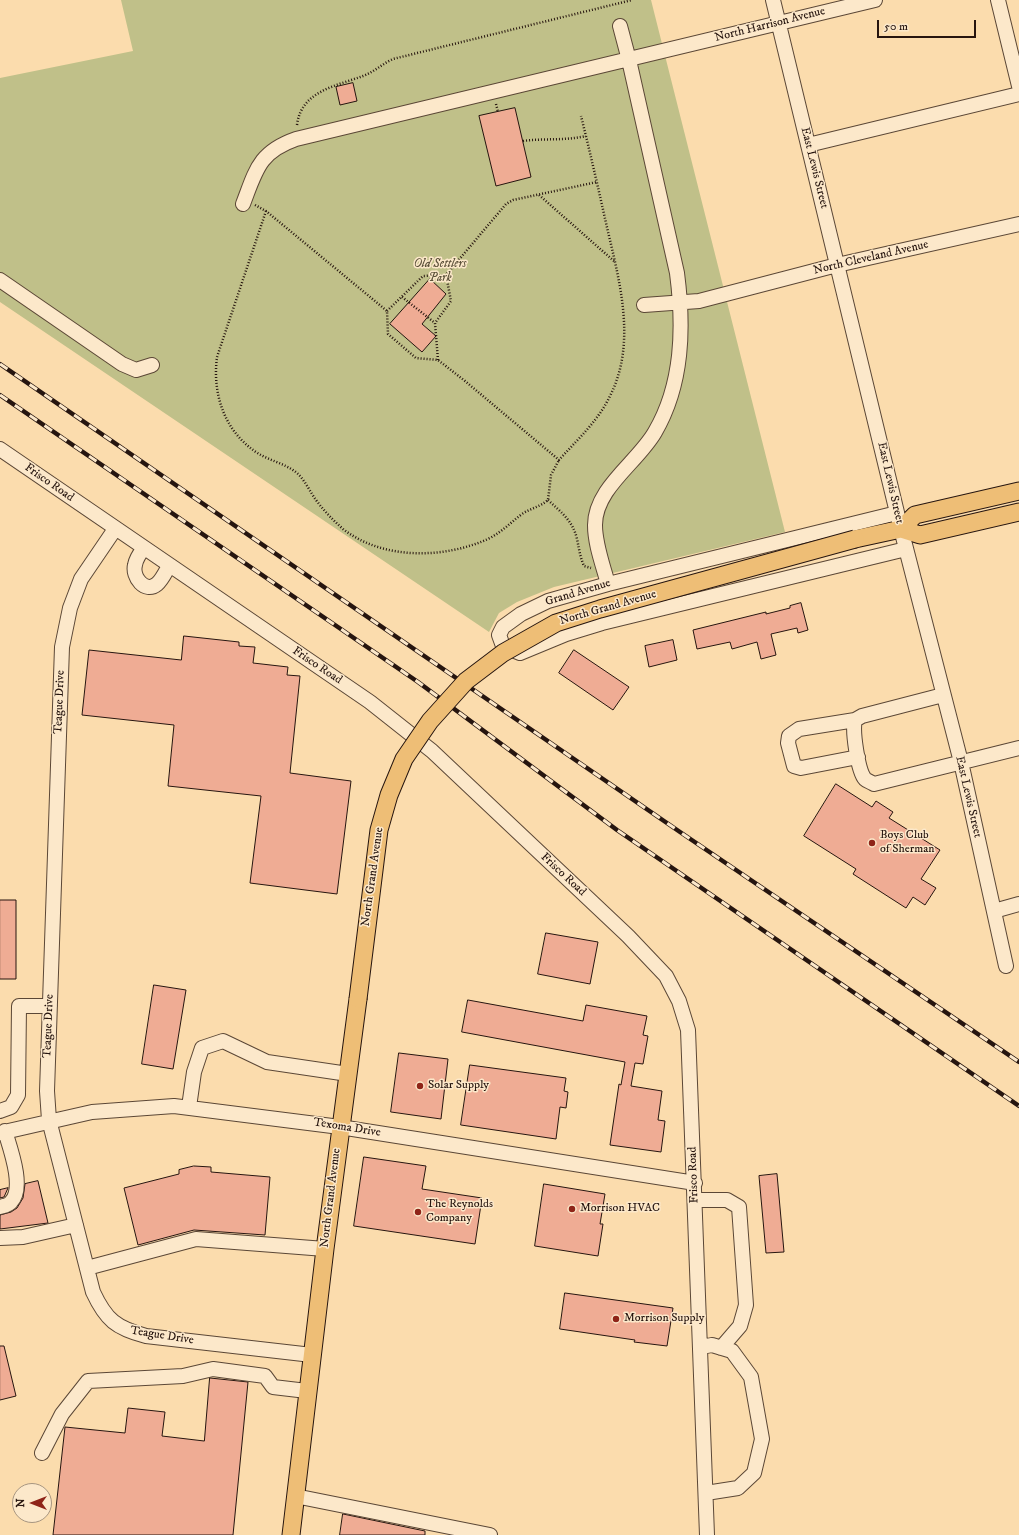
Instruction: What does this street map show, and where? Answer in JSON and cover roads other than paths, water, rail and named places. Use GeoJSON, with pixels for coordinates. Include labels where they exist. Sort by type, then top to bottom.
{"type":"FeatureCollection","features":[{"type":"Feature","properties":{"kind":"main road","name":"North Grand Avenue"},"geometry":{"type":"LineString","coordinates":[[291,1535],[307,1391],[340,1126],[358,1000],[379,830],[389,795],[404,759],[421,733],[466,681],[503,653],[556,623],[600,608],[855,539],[915,515],[1019,491]]}},
{"type":"Feature","properties":{"kind":"main road"},"geometry":{"type":"LineString","coordinates":[[899,521],[920,535],[1019,512]]}},
{"type":"Feature","properties":{"kind":"street","name":"East Lewis Street"},"geometry":{"type":"LineString","coordinates":[[773,0],[899,521],[961,762],[1006,966]]}},
{"type":"Feature","properties":{"kind":"street","name":"North Harrison Avenue"},"geometry":{"type":"LineString","coordinates":[[243,204],[253,178],[262,161],[271,150],[296,139],[875,0]]}},
{"type":"Feature","properties":{"kind":"street"},"geometry":{"type":"LineString","coordinates":[[998,0],[1019,86]]}},
{"type":"Feature","properties":{"kind":"street"},"geometry":{"type":"LineString","coordinates":[[608,584],[596,539],[595,524],[599,506],[605,493],[654,433],[663,417],[677,370],[681,341],[680,302],[670,240],[620,26]]}},
{"type":"Feature","properties":{"kind":"street"},"geometry":{"type":"LineString","coordinates":[[808,145],[1019,94]]}},
{"type":"Feature","properties":{"kind":"street","name":"North Cleveland Avenue"},"geometry":{"type":"LineString","coordinates":[[644,305],[699,301],[838,265],[1019,224]]}},
{"type":"Feature","properties":{"kind":"street"},"geometry":{"type":"LineString","coordinates":[[0,280],[122,364],[136,370],[152,365]]}},
{"type":"Feature","properties":{"kind":"street","name":"Frisco Road"},"geometry":{"type":"LineString","coordinates":[[0,449],[370,702],[432,751],[628,936],[666,976],[679,1001],[688,1030],[696,1200],[707,1535]]}},
{"type":"Feature","properties":{"kind":"street","name":"Grand Avenue"},"geometry":{"type":"LineString","coordinates":[[899,521],[608,584],[548,601],[521,614],[502,627],[499,635],[503,646],[520,653],[566,634],[602,623],[906,549]]}},
{"type":"Feature","properties":{"kind":"street","name":"Teague Drive"},"geometry":{"type":"LineString","coordinates":[[115,528],[81,579],[70,608],[62,647],[47,1091],[49,1120],[93,1292],[100,1306],[111,1320],[126,1330],[146,1336],[312,1355]]}},
{"type":"Feature","properties":{"kind":"street"},"geometry":{"type":"LineString","coordinates":[[144,548],[134,566],[134,573],[137,580],[143,586],[150,587],[157,585],[169,566]]}},
{"type":"Feature","properties":{"kind":"street"},"geometry":{"type":"LineString","coordinates":[[858,757],[801,768],[794,766],[788,743],[788,736],[799,729],[855,720],[862,716],[943,695]]}},
{"type":"Feature","properties":{"kind":"street"},"geometry":{"type":"LineString","coordinates":[[855,720],[853,728],[862,773],[866,780],[874,784],[1019,748]]}},
{"type":"Feature","properties":{"kind":"street"},"geometry":{"type":"LineString","coordinates":[[994,911],[1019,904]]}},
{"type":"Feature","properties":{"kind":"street"},"geometry":{"type":"LineString","coordinates":[[0,1111],[11,1107],[18,1095],[19,1006],[50,1006]]}},
{"type":"Feature","properties":{"kind":"street"},"geometry":{"type":"LineString","coordinates":[[188,1107],[194,1072],[202,1048],[223,1041],[267,1062],[348,1074]]}},
{"type":"Feature","properties":{"kind":"street","name":"Texoma Drive"},"geometry":{"type":"LineString","coordinates":[[3,1132],[49,1120],[114,1109],[159,1106],[188,1107],[340,1126],[695,1183]]}},
{"type":"Feature","properties":{"kind":"street"},"geometry":{"type":"LineString","coordinates":[[0,1207],[11,1203],[16,1195],[15,1169],[3,1132]]}},
{"type":"Feature","properties":{"kind":"street"},"geometry":{"type":"LineString","coordinates":[[696,1200],[727,1200],[739,1208],[746,1305],[740,1326],[721,1348]]}},
{"type":"Feature","properties":{"kind":"street"},"geometry":{"type":"LineString","coordinates":[[0,1238],[22,1237],[76,1225]]}},
{"type":"Feature","properties":{"kind":"street"},"geometry":{"type":"LineString","coordinates":[[87,1268],[196,1239],[325,1249]]}},
{"type":"Feature","properties":{"kind":"street"},"geometry":{"type":"LineString","coordinates":[[700,1347],[712,1345],[732,1351],[752,1377],[762,1439],[754,1473],[738,1488],[706,1493]]}},
{"type":"Feature","properties":{"kind":"street"},"geometry":{"type":"LineString","coordinates":[[42,1453],[62,1414],[88,1381],[183,1376],[214,1369],[265,1376],[273,1386],[307,1391]]}},
{"type":"Feature","properties":{"kind":"street"},"geometry":{"type":"LineString","coordinates":[[295,1496],[490,1535]]}},
{"type":"Feature","properties":{"kind":"railway"},"geometry":{"type":"LineString","coordinates":[[0,364],[680,832],[1019,1062]]}},
{"type":"Feature","properties":{"kind":"railway"},"geometry":{"type":"LineString","coordinates":[[0,395],[418,682],[617,830],[1019,1106]]}},
{"type":"Feature","properties":{"kind":"place","name":"Boys Club of Sherman"},"geometry":{"type":"Point","coordinates":[872,843]}},
{"type":"Feature","properties":{"kind":"place","name":"Solar Supply"},"geometry":{"type":"Point","coordinates":[420,1086]}},
{"type":"Feature","properties":{"kind":"place","name":"Morrison HVAC"},"geometry":{"type":"Point","coordinates":[572,1209]}},
{"type":"Feature","properties":{"kind":"place","name":"The Reynolds Company"},"geometry":{"type":"Point","coordinates":[418,1212]}},
{"type":"Feature","properties":{"kind":"place","name":"Morrison Supply"},"geometry":{"type":"Point","coordinates":[616,1319]}},
{"type":"Feature","properties":{"kind":"park label","name":"Old Settlers Park"},"geometry":{"type":"Point","coordinates":[440,272]}}]}
